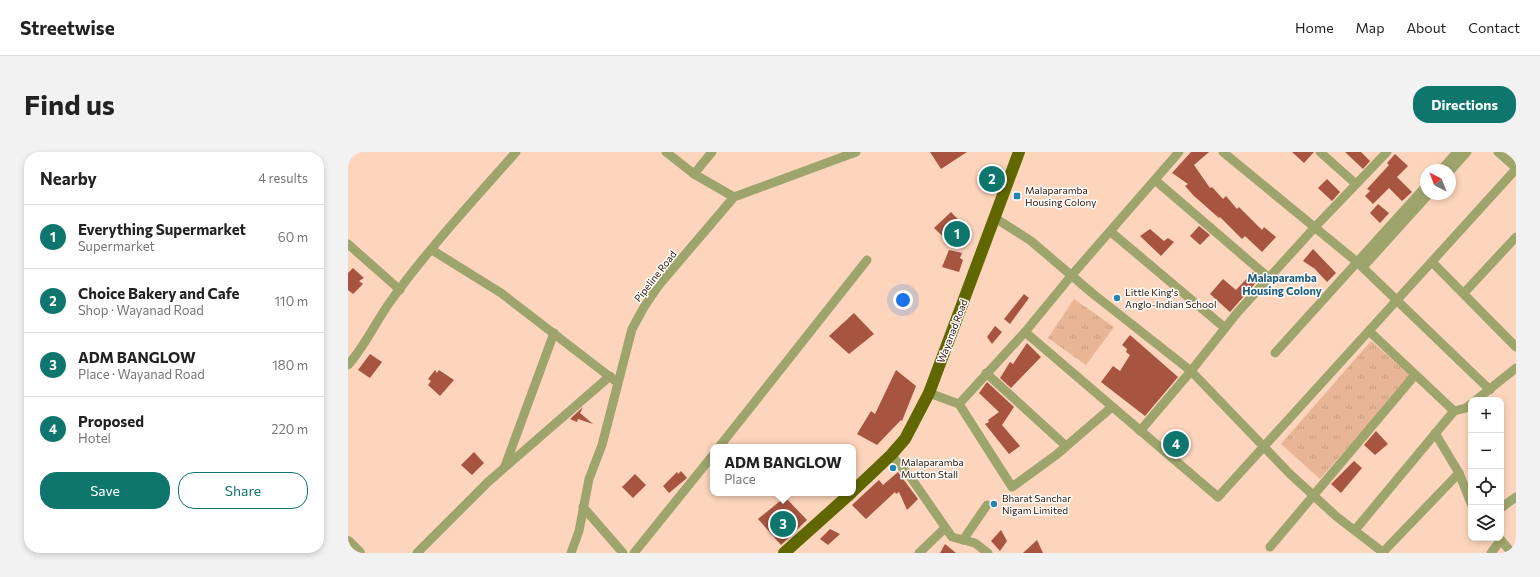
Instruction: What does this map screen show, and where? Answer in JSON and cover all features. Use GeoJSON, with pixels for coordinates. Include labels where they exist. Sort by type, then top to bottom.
{"type":"FeatureCollection","features":[{"type":"Feature","properties":{"kind":"highway","name":"Wayanad Road"},"geometry":{"type":"LineString","coordinates":[[856,488],[891,455],[905,439],[929,393],[1019,152]]}},
{"type":"Feature","properties":{"kind":"highway"},"geometry":{"type":"LineString","coordinates":[[784,553],[848,496]]}},
{"type":"Feature","properties":{"kind":"street"},"geometry":{"type":"LineString","coordinates":[[348,365],[360,351],[390,303],[400,290],[432,250],[516,152]]}},
{"type":"Feature","properties":{"kind":"street"},"geometry":{"type":"LineString","coordinates":[[666,152],[694,174],[734,197]]}},
{"type":"Feature","properties":{"kind":"street"},"geometry":{"type":"LineString","coordinates":[[694,174],[712,152]]}},
{"type":"Feature","properties":{"kind":"street","name":"Pipeline Road"},"geometry":{"type":"LineString","coordinates":[[571,553],[579,531],[589,479],[602,445],[632,329],[644,307],[659,286],[734,197],[856,152]]}},
{"type":"Feature","properties":{"kind":"street"},"geometry":{"type":"LineString","coordinates":[[959,404],[1025,332],[1071,276],[1111,232],[1179,152]]}},
{"type":"Feature","properties":{"kind":"street"},"geometry":{"type":"LineString","coordinates":[[1223,152],[1360,264],[1490,390]]}},
{"type":"Feature","properties":{"kind":"street"},"geometry":{"type":"LineString","coordinates":[[1320,152],[1356,184]]}},
{"type":"Feature","properties":{"kind":"street"},"geometry":{"type":"LineString","coordinates":[[1140,430],[1269,278],[1386,152]]}},
{"type":"Feature","properties":{"kind":"street"},"geometry":{"type":"LineString","coordinates":[[1446,164],[1457,152]]}},
{"type":"Feature","properties":{"kind":"street"},"geometry":{"type":"LineString","coordinates":[[1456,164],[1467,152]]}},
{"type":"Feature","properties":{"kind":"street"},"geometry":{"type":"LineString","coordinates":[[1025,332],[1218,497],[1516,169],[1498,152]]}},
{"type":"Feature","properties":{"kind":"street"},"geometry":{"type":"LineString","coordinates":[[1155,180],[1269,278]]}},
{"type":"Feature","properties":{"kind":"street"},"geometry":{"type":"LineString","coordinates":[[1360,264],[1420,193]]}},
{"type":"Feature","properties":{"kind":"street"},"geometry":{"type":"LineString","coordinates":[[1275,353],[1423,200]]}},
{"type":"Feature","properties":{"kind":"street"},"geometry":{"type":"LineString","coordinates":[[995,218],[1031,241],[1071,276],[1191,371],[1264,447],[1313,495],[1384,552],[1459,473]]}},
{"type":"Feature","properties":{"kind":"street"},"geometry":{"type":"LineString","coordinates":[[1111,232],[1225,328]]}},
{"type":"Feature","properties":{"kind":"street"},"geometry":{"type":"LineString","coordinates":[[1464,293],[1516,237]]}},
{"type":"Feature","properties":{"kind":"street"},"geometry":{"type":"LineString","coordinates":[[348,244],[400,290]]}},
{"type":"Feature","properties":{"kind":"street"},"geometry":{"type":"LineString","coordinates":[[432,250],[501,293],[610,376],[618,384]]}},
{"type":"Feature","properties":{"kind":"street"},"geometry":{"type":"LineString","coordinates":[[722,444],[867,260]]}},
{"type":"Feature","properties":{"kind":"street"},"geometry":{"type":"LineString","coordinates":[[1432,262],[1516,347]]}},
{"type":"Feature","properties":{"kind":"street"},"geometry":{"type":"LineString","coordinates":[[1369,331],[1454,411]]}},
{"type":"Feature","properties":{"kind":"street"},"geometry":{"type":"LineString","coordinates":[[504,467],[554,333]]}},
{"type":"Feature","properties":{"kind":"street"},"geometry":{"type":"LineString","coordinates":[[1480,397],[1516,368]]}},
{"type":"Feature","properties":{"kind":"street"},"geometry":{"type":"LineString","coordinates":[[986,373],[1066,446]]}},
{"type":"Feature","properties":{"kind":"street"},"geometry":{"type":"LineString","coordinates":[[1270,547],[1415,375]]}},
{"type":"Feature","properties":{"kind":"street"},"geometry":{"type":"LineString","coordinates":[[417,553],[504,467],[610,376]]}},
{"type":"Feature","properties":{"kind":"street"},"geometry":{"type":"LineString","coordinates":[[929,393],[959,404],[1012,487],[1066,446],[1112,407]]}},
{"type":"Feature","properties":{"kind":"street"},"geometry":{"type":"LineString","coordinates":[[1355,530],[1454,411],[1468,406]]}},
{"type":"Feature","properties":{"kind":"street"},"geometry":{"type":"LineString","coordinates":[[1435,434],[1459,473],[1468,496]]}},
{"type":"Feature","properties":{"kind":"street"},"geometry":{"type":"LineString","coordinates":[[891,455],[909,475],[952,537],[975,543],[988,553]]}},
{"type":"Feature","properties":{"kind":"street"},"geometry":{"type":"LineString","coordinates":[[634,553],[710,459]]}},
{"type":"Feature","properties":{"kind":"street"},"geometry":{"type":"LineString","coordinates":[[1504,506],[1516,497]]}},
{"type":"Feature","properties":{"kind":"street"},"geometry":{"type":"LineString","coordinates":[[963,540],[986,505]]}},
{"type":"Feature","properties":{"kind":"street"},"geometry":{"type":"LineString","coordinates":[[584,507],[623,553]]}},
{"type":"Feature","properties":{"kind":"street"},"geometry":{"type":"LineString","coordinates":[[919,553],[945,528]]}},
{"type":"Feature","properties":{"kind":"street"},"geometry":{"type":"LineString","coordinates":[[1491,553],[1499,541]]}},
{"type":"Feature","properties":{"kind":"street"},"geometry":{"type":"LineString","coordinates":[[1502,541],[1512,553]]}},
{"type":"Feature","properties":{"kind":"street"},"geometry":{"type":"LineString","coordinates":[[348,542],[359,553]]}},
{"type":"Feature","properties":{"kind":"green space"},"geometry":{"type":"Polygon","coordinates":[[[1074,299],[1114,327],[1086,365],[1048,338],[1074,299]]]}},
{"type":"Feature","properties":{"kind":"green space"},"geometry":{"type":"Polygon","coordinates":[[[1371,341],[1411,376],[1320,479],[1281,444],[1371,341]]]}},
{"type":"Feature","properties":{"kind":"building"},"geometry":{"type":"Polygon","coordinates":[[[930,152],[967,152],[941,169],[930,152]]]}},
{"type":"Feature","properties":{"kind":"building"},"geometry":{"type":"Polygon","coordinates":[[[1191,152],[1209,152],[1194,165],[1210,188],[1212,187],[1223,199],[1226,196],[1237,209],[1239,207],[1262,230],[1264,227],[1276,237],[1262,252],[1245,236],[1242,239],[1220,217],[1219,218],[1194,196],[1185,186],[1188,184],[1172,173],[1191,152]]]}},
{"type":"Feature","properties":{"kind":"building"},"geometry":{"type":"Polygon","coordinates":[[[1292,152],[1314,152],[1304,163],[1292,152]]]}},
{"type":"Feature","properties":{"kind":"building"},"geometry":{"type":"Polygon","coordinates":[[[1345,152],[1361,152],[1370,161],[1363,169],[1345,152]]]}},
{"type":"Feature","properties":{"kind":"building"},"geometry":{"type":"Polygon","coordinates":[[[1395,154],[1408,166],[1397,177],[1412,192],[1402,201],[1389,188],[1373,204],[1365,196],[1370,191],[1367,189],[1389,165],[1387,163],[1395,154]]]}},
{"type":"Feature","properties":{"kind":"building"},"geometry":{"type":"Polygon","coordinates":[[[990,177],[996,182],[987,193],[981,188],[990,177]]]}},
{"type":"Feature","properties":{"kind":"building"},"geometry":{"type":"Polygon","coordinates":[[[1327,179],[1340,192],[1332,201],[1318,188],[1327,179]]]}},
{"type":"Feature","properties":{"kind":"building"},"geometry":{"type":"Polygon","coordinates":[[[1378,204],[1389,213],[1380,223],[1370,213],[1378,204]]]}},
{"type":"Feature","properties":{"kind":"building"},"geometry":{"type":"Polygon","coordinates":[[[951,212],[968,230],[952,245],[934,228],[951,212]]]}},
{"type":"Feature","properties":{"kind":"building"},"geometry":{"type":"Polygon","coordinates":[[[1199,226],[1210,235],[1200,245],[1190,236],[1199,226]]]}},
{"type":"Feature","properties":{"kind":"building"},"geometry":{"type":"Polygon","coordinates":[[[1150,229],[1164,241],[1168,238],[1174,242],[1161,256],[1140,236],[1150,229]]]}},
{"type":"Feature","properties":{"kind":"building"},"geometry":{"type":"Polygon","coordinates":[[[1313,249],[1336,273],[1327,282],[1315,269],[1303,261],[1313,249]]]}},
{"type":"Feature","properties":{"kind":"building"},"geometry":{"type":"Polygon","coordinates":[[[949,250],[962,253],[960,258],[963,260],[959,272],[942,267],[949,250]]]}},
{"type":"Feature","properties":{"kind":"building"},"geometry":{"type":"Polygon","coordinates":[[[353,268],[364,278],[359,281],[363,284],[353,294],[348,290],[348,273],[353,268]]]}},
{"type":"Feature","properties":{"kind":"building"},"geometry":{"type":"Polygon","coordinates":[[[1253,272],[1260,278],[1230,312],[1210,294],[1223,279],[1236,290],[1253,272]]]}},
{"type":"Feature","properties":{"kind":"building"},"geometry":{"type":"Polygon","coordinates":[[[1024,294],[1029,298],[1010,324],[1004,319],[1024,294]]]}},
{"type":"Feature","properties":{"kind":"building"},"geometry":{"type":"Polygon","coordinates":[[[854,313],[874,334],[849,354],[829,336],[854,313]]]}},
{"type":"Feature","properties":{"kind":"building"},"geometry":{"type":"Polygon","coordinates":[[[995,326],[1002,332],[992,344],[987,337],[995,326]]]}},
{"type":"Feature","properties":{"kind":"building"},"geometry":{"type":"Polygon","coordinates":[[[1130,335],[1178,377],[1145,416],[1101,382],[1113,366],[1120,371],[1130,355],[1126,352],[1127,349],[1122,345],[1130,335]]]}},
{"type":"Feature","properties":{"kind":"building"},"geometry":{"type":"Polygon","coordinates":[[[1027,343],[1041,357],[1011,388],[1000,378],[1010,362],[1013,364],[1027,343]]]}},
{"type":"Feature","properties":{"kind":"building"},"geometry":{"type":"Polygon","coordinates":[[[370,354],[382,362],[370,378],[358,370],[370,354]]]}},
{"type":"Feature","properties":{"kind":"building"},"geometry":{"type":"Polygon","coordinates":[[[435,370],[437,373],[439,370],[454,380],[440,396],[428,385],[431,381],[428,379],[435,370]]]}},
{"type":"Feature","properties":{"kind":"building"},"geometry":{"type":"Polygon","coordinates":[[[896,370],[916,386],[902,421],[901,420],[877,445],[857,434],[871,411],[875,414],[896,370]]]}},
{"type":"Feature","properties":{"kind":"building"},"geometry":{"type":"Polygon","coordinates":[[[987,382],[1014,407],[1002,425],[1020,446],[1009,454],[985,424],[999,412],[979,393],[987,382]]]}},
{"type":"Feature","properties":{"kind":"building"},"geometry":{"type":"Polygon","coordinates":[[[583,407],[580,413],[593,424],[578,419],[577,422],[570,419],[583,407]]]}},
{"type":"Feature","properties":{"kind":"building"},"geometry":{"type":"Polygon","coordinates":[[[1376,431],[1388,444],[1375,455],[1364,445],[1376,431]]]}},
{"type":"Feature","properties":{"kind":"building"},"geometry":{"type":"Polygon","coordinates":[[[474,452],[484,463],[472,475],[461,465],[474,452]]]}},
{"type":"Feature","properties":{"kind":"building"},"geometry":{"type":"Polygon","coordinates":[[[1354,461],[1362,468],[1341,493],[1331,484],[1354,461]]]}},
{"type":"Feature","properties":{"kind":"building"},"geometry":{"type":"Polygon","coordinates":[[[681,471],[687,478],[669,493],[663,486],[677,472],[678,474],[681,471]]]}},
{"type":"Feature","properties":{"kind":"building"},"geometry":{"type":"Polygon","coordinates":[[[898,472],[918,499],[907,510],[899,492],[896,494],[895,492],[866,519],[852,505],[879,480],[883,485],[898,472]]]}},
{"type":"Feature","properties":{"kind":"building"},"geometry":{"type":"Polygon","coordinates":[[[635,474],[646,485],[633,498],[622,487],[635,474]]]}},
{"type":"Feature","properties":{"kind":"building"},"geometry":{"type":"Polygon","coordinates":[[[785,497],[807,520],[781,545],[758,519],[785,497]]]}},
{"type":"Feature","properties":{"kind":"building"},"geometry":{"type":"Polygon","coordinates":[[[830,529],[840,534],[828,545],[820,539],[830,529]]]}},
{"type":"Feature","properties":{"kind":"building"},"geometry":{"type":"Polygon","coordinates":[[[1001,530],[1007,541],[1000,551],[991,541],[1001,530]]]}},
{"type":"Feature","properties":{"kind":"building"},"geometry":{"type":"Polygon","coordinates":[[[1037,540],[1043,553],[1023,553],[1037,540]]]}},
{"type":"Feature","properties":{"kind":"building"},"geometry":{"type":"Polygon","coordinates":[[[945,544],[956,553],[940,553],[945,544]]]}},
{"type":"Feature","properties":{"kind":"place","name":"Choice Bakery and Cafe"},"geometry":{"type":"Point","coordinates":[992,179]}},
{"type":"Feature","properties":{"kind":"place","name":"Malaparamba Housing Colony"},"geometry":{"type":"Point","coordinates":[1017,196]}},
{"type":"Feature","properties":{"kind":"place","name":"Everything Supermarket"},"geometry":{"type":"Point","coordinates":[957,234]}},
{"type":"Feature","properties":{"kind":"place","name":"Little King's Anglo-Indian School"},"geometry":{"type":"Point","coordinates":[1117,298]}},
{"type":"Feature","properties":{"kind":"place","name":"Proposed"},"geometry":{"type":"Point","coordinates":[1176,444]}},
{"type":"Feature","properties":{"kind":"place","name":"Malaparamba Mutton Stall"},"geometry":{"type":"Point","coordinates":[893,468]}},
{"type":"Feature","properties":{"kind":"place","name":"Bharat Sanchar Nigam Limited"},"geometry":{"type":"Point","coordinates":[994,504]}},
{"type":"Feature","properties":{"kind":"place","name":"ADM BANGLOW"},"geometry":{"type":"Point","coordinates":[783,524]}},
{"type":"Feature","properties":{"kind":"district","name":"Malaparamba Housing Colony"},"geometry":{"type":"Point","coordinates":[1282,284]}}]}
